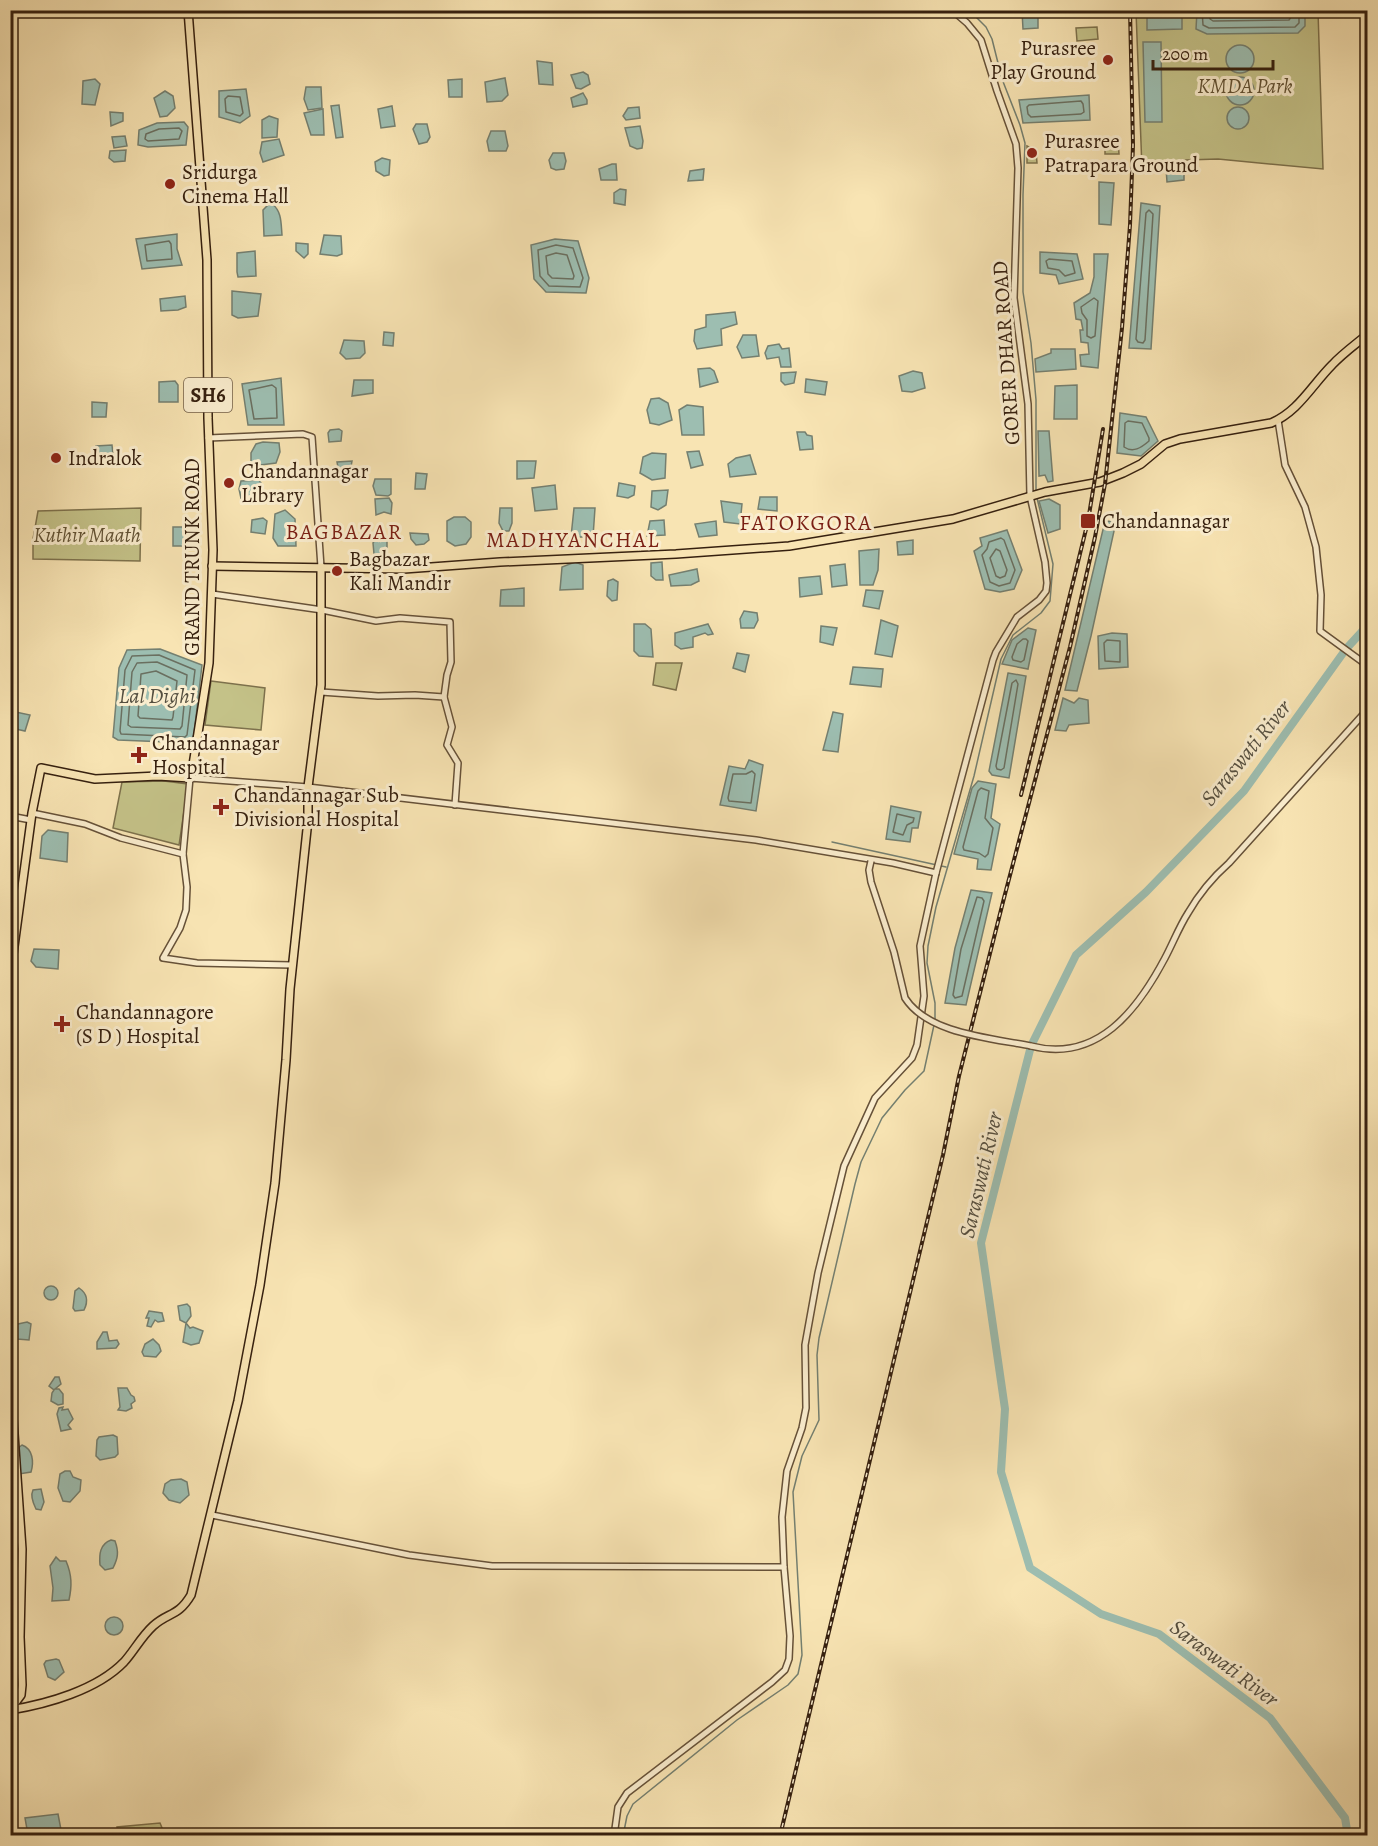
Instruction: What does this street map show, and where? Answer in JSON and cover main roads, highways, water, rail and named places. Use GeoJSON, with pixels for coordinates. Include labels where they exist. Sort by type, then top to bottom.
{"type":"FeatureCollection","features":[{"type":"Feature","properties":{"kind":"main road","name":"GRAND TRUNK ROAD"},"geometry":{"type":"LineString","coordinates":[[10,976],[31,816],[41,768],[95,779],[158,776],[190,778],[207,679],[213,522],[208,438],[207,260],[188,10]]}},
{"type":"Feature","properties":{"kind":"main road"},"geometry":{"type":"LineString","coordinates":[[212,566],[404,569],[676,554],[789,546],[952,519],[1034,495],[1100,482],[1141,464],[1165,444],[1180,438],[1278,420],[1292,411],[1334,363],[1366,337]]}},
{"type":"Feature","properties":{"kind":"main road"},"geometry":{"type":"LineString","coordinates":[[10,1710],[81,1690],[101,1680],[124,1662],[153,1626],[184,1606],[191,1595],[238,1404],[260,1285],[279,1151],[292,965],[308,820],[308,787],[321,692],[321,567]]}},
{"type":"Feature","properties":{"kind":"main road"},"geometry":{"type":"LineString","coordinates":[[10,1376],[22,1549],[20,1637],[22,1685],[21,1695],[10,1710]]}},
{"type":"Feature","properties":{"kind":"water"},"geometry":{"type":"Polygon","coordinates":[[[1022,11],[1038,11],[1038,28],[1023,29],[1022,11]]]}},
{"type":"Feature","properties":{"kind":"water"},"geometry":{"type":"Polygon","coordinates":[[[1147,11],[1182,11],[1182,29],[1147,30],[1147,11]]]}},
{"type":"Feature","properties":{"kind":"water"},"geometry":{"type":"Polygon","coordinates":[[[1197,11],[1305,11],[1305,26],[1298,33],[1207,34],[1196,29],[1197,11]]]}},
{"type":"Feature","properties":{"kind":"water"},"geometry":{"type":"Polygon","coordinates":[[[1143,42],[1161,42],[1162,122],[1145,122],[1143,42]]]}},
{"type":"Feature","properties":{"kind":"water"},"geometry":{"type":"Polygon","coordinates":[[[1240,45],[1250,49],[1254,59],[1250,69],[1240,73],[1230,69],[1226,59],[1230,49],[1240,45]]]}},
{"type":"Feature","properties":{"kind":"water"},"geometry":{"type":"Polygon","coordinates":[[[537,61],[552,63],[553,85],[539,84],[537,61]]]}},
{"type":"Feature","properties":{"kind":"water"},"geometry":{"type":"Polygon","coordinates":[[[583,72],[588,75],[590,84],[581,89],[576,88],[571,75],[583,72]]]}},
{"type":"Feature","properties":{"kind":"water"},"geometry":{"type":"Polygon","coordinates":[[[1240,77],[1250,81],[1254,91],[1250,101],[1240,105],[1230,101],[1226,91],[1230,81],[1240,77]]]}},
{"type":"Feature","properties":{"kind":"water"},"geometry":{"type":"Polygon","coordinates":[[[505,78],[508,95],[502,101],[487,102],[485,82],[505,78]]]}},
{"type":"Feature","properties":{"kind":"water"},"geometry":{"type":"Polygon","coordinates":[[[95,79],[100,84],[95,105],[82,104],[83,81],[95,79]]]}},
{"type":"Feature","properties":{"kind":"water"},"geometry":{"type":"Polygon","coordinates":[[[462,79],[462,97],[449,97],[448,80],[462,79]]]}},
{"type":"Feature","properties":{"kind":"water"},"geometry":{"type":"Polygon","coordinates":[[[306,87],[321,87],[322,108],[308,110],[304,99],[306,87]]]}},
{"type":"Feature","properties":{"kind":"water"},"geometry":{"type":"Polygon","coordinates":[[[246,89],[250,116],[240,123],[219,117],[219,91],[246,89]]]}},
{"type":"Feature","properties":{"kind":"water"},"geometry":{"type":"Polygon","coordinates":[[[165,91],[173,96],[175,108],[167,116],[160,117],[154,98],[165,91]]]}},
{"type":"Feature","properties":{"kind":"water"},"geometry":{"type":"Polygon","coordinates":[[[583,93],[587,104],[573,107],[571,98],[583,93]]]}},
{"type":"Feature","properties":{"kind":"water"},"geometry":{"type":"Polygon","coordinates":[[[1089,95],[1090,120],[1023,123],[1019,100],[1089,95]]]}},
{"type":"Feature","properties":{"kind":"water"},"geometry":{"type":"Polygon","coordinates":[[[339,105],[343,137],[336,138],[331,106],[339,105]]]}},
{"type":"Feature","properties":{"kind":"water"},"geometry":{"type":"Polygon","coordinates":[[[392,106],[395,126],[381,128],[378,109],[392,106]]]}},
{"type":"Feature","properties":{"kind":"water"},"geometry":{"type":"Polygon","coordinates":[[[639,107],[640,118],[626,120],[623,116],[628,108],[639,107]]]}},
{"type":"Feature","properties":{"kind":"water"},"geometry":{"type":"Polygon","coordinates":[[[1238,107],[1246,110],[1249,118],[1246,126],[1238,129],[1230,126],[1227,118],[1230,110],[1238,107]]]}},
{"type":"Feature","properties":{"kind":"water"},"geometry":{"type":"Polygon","coordinates":[[[323,109],[324,135],[311,135],[304,113],[323,109]]]}},
{"type":"Feature","properties":{"kind":"water"},"geometry":{"type":"Polygon","coordinates":[[[110,112],[123,113],[123,121],[111,126],[110,112]]]}},
{"type":"Feature","properties":{"kind":"water"},"geometry":{"type":"Polygon","coordinates":[[[269,116],[278,119],[277,137],[262,138],[262,120],[269,116]]]}},
{"type":"Feature","properties":{"kind":"water"},"geometry":{"type":"Polygon","coordinates":[[[184,122],[188,127],[186,145],[148,147],[138,145],[139,130],[157,123],[184,122]]]}},
{"type":"Feature","properties":{"kind":"water"},"geometry":{"type":"Polygon","coordinates":[[[416,124],[427,124],[430,137],[427,142],[419,144],[413,129],[416,124]]]}},
{"type":"Feature","properties":{"kind":"water"},"geometry":{"type":"Polygon","coordinates":[[[640,126],[643,141],[642,148],[637,149],[630,146],[625,128],[640,126]]]}},
{"type":"Feature","properties":{"kind":"water"},"geometry":{"type":"Polygon","coordinates":[[[491,131],[505,131],[508,146],[506,151],[489,151],[487,141],[491,131]]]}},
{"type":"Feature","properties":{"kind":"water"},"geometry":{"type":"Polygon","coordinates":[[[125,136],[127,146],[114,148],[112,137],[125,136]]]}},
{"type":"Feature","properties":{"kind":"water"},"geometry":{"type":"Polygon","coordinates":[[[279,139],[284,155],[263,162],[260,153],[262,142],[279,139]]]}},
{"type":"Feature","properties":{"kind":"water"},"geometry":{"type":"Polygon","coordinates":[[[126,150],[125,161],[114,162],[109,158],[110,151],[126,150]]]}},
{"type":"Feature","properties":{"kind":"water"},"geometry":{"type":"Polygon","coordinates":[[[553,153],[564,153],[566,161],[564,169],[551,168],[549,160],[553,153]]]}},
{"type":"Feature","properties":{"kind":"water"},"geometry":{"type":"Polygon","coordinates":[[[382,158],[390,160],[389,175],[384,176],[376,171],[375,162],[382,158]]]}},
{"type":"Feature","properties":{"kind":"water"},"geometry":{"type":"Polygon","coordinates":[[[616,164],[617,180],[601,180],[599,169],[616,164]]]}},
{"type":"Feature","properties":{"kind":"water"},"geometry":{"type":"Polygon","coordinates":[[[1184,165],[1184,180],[1167,182],[1166,168],[1184,165]]]}},
{"type":"Feature","properties":{"kind":"water"},"geometry":{"type":"Polygon","coordinates":[[[704,169],[703,180],[688,181],[690,171],[704,169]]]}},
{"type":"Feature","properties":{"kind":"water"},"geometry":{"type":"Polygon","coordinates":[[[1099,182],[1114,183],[1111,225],[1099,224],[1099,182]]]}},
{"type":"Feature","properties":{"kind":"water"},"geometry":{"type":"Polygon","coordinates":[[[620,189],[626,190],[625,205],[614,203],[614,193],[620,189]]]}},
{"type":"Feature","properties":{"kind":"water"},"geometry":{"type":"Polygon","coordinates":[[[1141,203],[1160,206],[1151,349],[1129,348],[1141,203]]]}},
{"type":"Feature","properties":{"kind":"water"},"geometry":{"type":"Polygon","coordinates":[[[272,204],[279,214],[282,235],[264,236],[263,210],[272,204]]]}},
{"type":"Feature","properties":{"kind":"water"},"geometry":{"type":"Polygon","coordinates":[[[177,234],[177,249],[182,265],[142,269],[136,239],[177,234]]]}},
{"type":"Feature","properties":{"kind":"water"},"geometry":{"type":"Polygon","coordinates":[[[324,235],[341,236],[342,254],[337,256],[320,254],[324,235]]]}},
{"type":"Feature","properties":{"kind":"water"},"geometry":{"type":"Polygon","coordinates":[[[555,239],[578,241],[589,278],[586,293],[546,292],[534,279],[531,245],[555,239]]]}},
{"type":"Feature","properties":{"kind":"water"},"geometry":{"type":"Polygon","coordinates":[[[296,243],[308,244],[308,254],[304,258],[296,251],[296,243]]]}},
{"type":"Feature","properties":{"kind":"water"},"geometry":{"type":"Polygon","coordinates":[[[255,251],[256,276],[238,277],[237,253],[255,251]]]}},
{"type":"Feature","properties":{"kind":"water"},"geometry":{"type":"Polygon","coordinates":[[[1040,252],[1077,254],[1083,279],[1059,284],[1056,275],[1040,273],[1040,252]]]}},
{"type":"Feature","properties":{"kind":"water"},"geometry":{"type":"Polygon","coordinates":[[[1094,254],[1108,254],[1098,368],[1081,366],[1080,355],[1089,354],[1088,343],[1081,342],[1080,330],[1083,330],[1081,320],[1076,319],[1074,303],[1090,293],[1094,277],[1094,254]]]}},
{"type":"Feature","properties":{"kind":"water"},"geometry":{"type":"Polygon","coordinates":[[[232,291],[261,294],[258,316],[238,318],[232,315],[232,291]]]}},
{"type":"Feature","properties":{"kind":"water"},"geometry":{"type":"Polygon","coordinates":[[[185,296],[186,307],[161,311],[160,299],[185,296]]]}},
{"type":"Feature","properties":{"kind":"water"},"geometry":{"type":"Polygon","coordinates":[[[735,312],[737,324],[721,329],[722,345],[697,349],[694,341],[695,330],[706,327],[706,315],[735,312]]]}},
{"type":"Feature","properties":{"kind":"water"},"geometry":{"type":"Polygon","coordinates":[[[384,332],[394,333],[393,346],[383,345],[384,332]]]}},
{"type":"Feature","properties":{"kind":"water"},"geometry":{"type":"Polygon","coordinates":[[[743,335],[756,335],[759,356],[742,358],[737,347],[743,335]]]}},
{"type":"Feature","properties":{"kind":"water"},"geometry":{"type":"Polygon","coordinates":[[[344,340],[364,341],[365,353],[360,358],[346,359],[340,353],[344,340]]]}},
{"type":"Feature","properties":{"kind":"water"},"geometry":{"type":"Polygon","coordinates":[[[779,344],[782,349],[789,348],[791,367],[781,367],[779,357],[767,359],[765,353],[768,346],[779,344]]]}},
{"type":"Feature","properties":{"kind":"water"},"geometry":{"type":"Polygon","coordinates":[[[1051,349],[1075,349],[1076,369],[1036,372],[1035,359],[1051,353],[1051,349]]]}},
{"type":"Feature","properties":{"kind":"water"},"geometry":{"type":"Polygon","coordinates":[[[710,368],[714,371],[718,382],[700,387],[698,369],[710,368]]]}},
{"type":"Feature","properties":{"kind":"water"},"geometry":{"type":"Polygon","coordinates":[[[913,371],[922,373],[925,388],[912,392],[902,391],[899,376],[913,371]]]}},
{"type":"Feature","properties":{"kind":"water"},"geometry":{"type":"Polygon","coordinates":[[[796,372],[794,383],[785,385],[781,381],[781,373],[796,372]]]}},
{"type":"Feature","properties":{"kind":"water"},"geometry":{"type":"Polygon","coordinates":[[[281,378],[284,425],[248,425],[242,384],[281,378]]]}},
{"type":"Feature","properties":{"kind":"water"},"geometry":{"type":"Polygon","coordinates":[[[806,379],[827,382],[825,395],[805,392],[806,379]]]}},
{"type":"Feature","properties":{"kind":"water"},"geometry":{"type":"Polygon","coordinates":[[[354,380],[373,380],[373,393],[352,396],[354,380]]]}},
{"type":"Feature","properties":{"kind":"water"},"geometry":{"type":"Polygon","coordinates":[[[175,381],[178,385],[178,402],[159,402],[159,382],[175,381]]]}},
{"type":"Feature","properties":{"kind":"water"},"geometry":{"type":"Polygon","coordinates":[[[1077,385],[1077,419],[1054,419],[1055,386],[1077,385]]]}},
{"type":"Feature","properties":{"kind":"water"},"geometry":{"type":"Polygon","coordinates":[[[659,398],[668,403],[672,420],[659,425],[650,423],[647,410],[651,399],[659,398]]]}},
{"type":"Feature","properties":{"kind":"water"},"geometry":{"type":"Polygon","coordinates":[[[92,402],[107,403],[106,417],[92,417],[92,402]]]}},
{"type":"Feature","properties":{"kind":"water"},"geometry":{"type":"Polygon","coordinates":[[[687,405],[703,407],[704,435],[682,435],[679,410],[687,405]]]}},
{"type":"Feature","properties":{"kind":"water"},"geometry":{"type":"Polygon","coordinates":[[[1120,413],[1146,417],[1158,441],[1141,456],[1117,453],[1120,413]]]}},
{"type":"Feature","properties":{"kind":"water"},"geometry":{"type":"Polygon","coordinates":[[[330,430],[342,431],[341,441],[329,442],[330,430]]]}},
{"type":"Feature","properties":{"kind":"water"},"geometry":{"type":"Polygon","coordinates":[[[1038,431],[1049,431],[1053,481],[1048,482],[1045,475],[1039,476],[1038,431]]]}},
{"type":"Feature","properties":{"kind":"water"},"geometry":{"type":"Polygon","coordinates":[[[797,432],[805,432],[812,436],[813,449],[800,450],[797,432]]]}},
{"type":"Feature","properties":{"kind":"water"},"geometry":{"type":"Polygon","coordinates":[[[279,443],[280,452],[276,463],[251,466],[251,453],[256,444],[279,443]]]}},
{"type":"Feature","properties":{"kind":"water"},"geometry":{"type":"Polygon","coordinates":[[[112,445],[114,464],[97,465],[96,446],[112,445]]]}},
{"type":"Feature","properties":{"kind":"water"},"geometry":{"type":"Polygon","coordinates":[[[699,451],[703,465],[691,468],[687,452],[699,451]]]}},
{"type":"Feature","properties":{"kind":"water"},"geometry":{"type":"Polygon","coordinates":[[[652,453],[666,454],[665,478],[652,480],[640,473],[643,457],[652,453]]]}},
{"type":"Feature","properties":{"kind":"water"},"geometry":{"type":"Polygon","coordinates":[[[750,455],[756,474],[730,477],[728,464],[736,458],[750,455]]]}},
{"type":"Feature","properties":{"kind":"water"},"geometry":{"type":"Polygon","coordinates":[[[352,461],[350,472],[342,474],[339,472],[337,462],[352,461]]]}},
{"type":"Feature","properties":{"kind":"water"},"geometry":{"type":"Polygon","coordinates":[[[517,461],[536,461],[534,478],[517,479],[517,461]]]}},
{"type":"Feature","properties":{"kind":"water"},"geometry":{"type":"Polygon","coordinates":[[[416,473],[427,474],[425,489],[415,489],[416,473]]]}},
{"type":"Feature","properties":{"kind":"water"},"geometry":{"type":"Polygon","coordinates":[[[375,479],[391,479],[391,494],[376,495],[373,486],[375,479]]]}},
{"type":"Feature","properties":{"kind":"water"},"geometry":{"type":"Polygon","coordinates":[[[259,480],[263,486],[264,498],[251,503],[242,503],[239,489],[241,481],[259,480]]]}},
{"type":"Feature","properties":{"kind":"water"},"geometry":{"type":"Polygon","coordinates":[[[619,483],[635,486],[634,495],[628,498],[617,496],[619,483]]]}},
{"type":"Feature","properties":{"kind":"water"},"geometry":{"type":"Polygon","coordinates":[[[555,485],[557,509],[535,511],[532,488],[555,485]]]}},
{"type":"Feature","properties":{"kind":"water"},"geometry":{"type":"Polygon","coordinates":[[[668,490],[666,505],[658,510],[651,507],[652,491],[668,490]]]}},
{"type":"Feature","properties":{"kind":"water"},"geometry":{"type":"Polygon","coordinates":[[[760,497],[777,497],[777,511],[758,509],[760,497]]]}},
{"type":"Feature","properties":{"kind":"water"},"geometry":{"type":"Polygon","coordinates":[[[389,498],[392,503],[391,514],[384,512],[376,515],[375,499],[389,498]]]}},
{"type":"Feature","properties":{"kind":"water"},"geometry":{"type":"Polygon","coordinates":[[[1049,499],[1060,505],[1060,529],[1048,533],[1039,501],[1049,499]]]}},
{"type":"Feature","properties":{"kind":"water"},"geometry":{"type":"Polygon","coordinates":[[[721,501],[742,504],[740,524],[724,522],[721,501]]]}},
{"type":"Feature","properties":{"kind":"water"},"geometry":{"type":"Polygon","coordinates":[[[500,508],[512,508],[512,523],[509,531],[503,531],[499,523],[500,508]]]}},
{"type":"Feature","properties":{"kind":"water"},"geometry":{"type":"Polygon","coordinates":[[[574,508],[595,508],[593,537],[571,537],[574,508]]]}},
{"type":"Feature","properties":{"kind":"water"},"geometry":{"type":"Polygon","coordinates":[[[285,510],[295,519],[296,546],[278,546],[273,538],[275,514],[285,510]]]}},
{"type":"Feature","properties":{"kind":"water"},"geometry":{"type":"Polygon","coordinates":[[[454,517],[465,517],[471,522],[471,537],[466,544],[455,546],[447,541],[447,521],[454,517]]]}},
{"type":"Feature","properties":{"kind":"water"},"geometry":{"type":"Polygon","coordinates":[[[263,518],[267,521],[265,534],[251,532],[252,520],[263,518]]]}},
{"type":"Feature","properties":{"kind":"water"},"geometry":{"type":"Polygon","coordinates":[[[664,520],[665,535],[647,536],[650,521],[664,520]]]}},
{"type":"Feature","properties":{"kind":"water"},"geometry":{"type":"Polygon","coordinates":[[[716,521],[717,535],[699,537],[695,524],[716,521]]]}},
{"type":"Feature","properties":{"kind":"water"},"geometry":{"type":"Polygon","coordinates":[[[1105,521],[1116,522],[1091,636],[1077,691],[1065,690],[1105,521]]]}},
{"type":"Feature","properties":{"kind":"water"},"geometry":{"type":"Polygon","coordinates":[[[173,527],[195,527],[195,546],[173,546],[173,527]]]}},
{"type":"Feature","properties":{"kind":"water"},"geometry":{"type":"Polygon","coordinates":[[[1007,530],[1022,570],[1014,589],[1000,592],[985,589],[974,551],[982,546],[980,538],[1007,530]]]}},
{"type":"Feature","properties":{"kind":"water"},"geometry":{"type":"Polygon","coordinates":[[[410,533],[428,534],[429,540],[424,544],[416,545],[410,533]]]}},
{"type":"Feature","properties":{"kind":"water"},"geometry":{"type":"Polygon","coordinates":[[[387,537],[387,554],[374,554],[373,543],[376,538],[387,537]]]}},
{"type":"Feature","properties":{"kind":"water"},"geometry":{"type":"Polygon","coordinates":[[[913,540],[913,554],[898,555],[897,542],[913,540]]]}},
{"type":"Feature","properties":{"kind":"water"},"geometry":{"type":"Polygon","coordinates":[[[879,549],[878,570],[873,585],[860,585],[859,551],[879,549]]]}},
{"type":"Feature","properties":{"kind":"water"},"geometry":{"type":"Polygon","coordinates":[[[575,562],[583,565],[583,589],[560,590],[562,567],[575,562]]]}},
{"type":"Feature","properties":{"kind":"water"},"geometry":{"type":"Polygon","coordinates":[[[662,562],[663,580],[656,580],[651,576],[651,563],[662,562]]]}},
{"type":"Feature","properties":{"kind":"water"},"geometry":{"type":"Polygon","coordinates":[[[845,564],[847,585],[832,587],[830,566],[845,564]]]}},
{"type":"Feature","properties":{"kind":"water"},"geometry":{"type":"Polygon","coordinates":[[[697,569],[699,581],[691,585],[671,586],[669,575],[697,569]]]}},
{"type":"Feature","properties":{"kind":"water"},"geometry":{"type":"Polygon","coordinates":[[[820,576],[822,594],[800,597],[799,578],[820,576]]]}},
{"type":"Feature","properties":{"kind":"water"},"geometry":{"type":"Polygon","coordinates":[[[613,579],[618,582],[617,600],[612,601],[607,596],[608,581],[613,579]]]}},
{"type":"Feature","properties":{"kind":"water"},"geometry":{"type":"Polygon","coordinates":[[[524,588],[524,606],[500,606],[501,590],[524,588]]]}},
{"type":"Feature","properties":{"kind":"water"},"geometry":{"type":"Polygon","coordinates":[[[866,590],[883,591],[879,609],[863,606],[866,590]]]}},
{"type":"Feature","properties":{"kind":"water"},"geometry":{"type":"Polygon","coordinates":[[[744,611],[757,613],[758,620],[754,628],[741,628],[740,619],[744,611]]]}},
{"type":"Feature","properties":{"kind":"water"},"geometry":{"type":"Polygon","coordinates":[[[881,620],[898,626],[892,657],[875,654],[881,620]]]}},
{"type":"Feature","properties":{"kind":"water"},"geometry":{"type":"Polygon","coordinates":[[[634,624],[645,624],[651,629],[653,657],[639,656],[634,651],[634,624]]]}},
{"type":"Feature","properties":{"kind":"water"},"geometry":{"type":"Polygon","coordinates":[[[708,624],[713,634],[705,633],[693,637],[693,647],[681,649],[675,645],[675,633],[708,624]]]}},
{"type":"Feature","properties":{"kind":"water"},"geometry":{"type":"Polygon","coordinates":[[[821,626],[837,628],[833,645],[820,642],[821,626]]]}},
{"type":"Feature","properties":{"kind":"water"},"geometry":{"type":"Polygon","coordinates":[[[1028,628],[1036,630],[1028,669],[1002,664],[1012,640],[1028,628]]]}},
{"type":"Feature","properties":{"kind":"water"},"geometry":{"type":"Polygon","coordinates":[[[1112,633],[1127,634],[1128,667],[1099,669],[1098,636],[1112,633]]]}},
{"type":"Feature","properties":{"kind":"water","name":"Lal Dighi"},"geometry":{"type":"Polygon","coordinates":[[[160,649],[202,665],[191,743],[118,740],[113,737],[119,668],[127,650],[160,649]]]}},
{"type":"Feature","properties":{"kind":"water"},"geometry":{"type":"Polygon","coordinates":[[[737,653],[749,655],[745,672],[733,668],[737,653]]]}},
{"type":"Feature","properties":{"kind":"water"},"geometry":{"type":"Polygon","coordinates":[[[853,667],[883,669],[881,687],[850,684],[853,667]]]}},
{"type":"Feature","properties":{"kind":"water"},"geometry":{"type":"Polygon","coordinates":[[[1008,673],[1026,676],[1009,778],[992,775],[989,771],[1008,673]]]}},
{"type":"Feature","properties":{"kind":"water"},"geometry":{"type":"Polygon","coordinates":[[[1063,698],[1074,703],[1079,698],[1088,700],[1089,723],[1069,725],[1066,731],[1055,730],[1063,698]]]}},
{"type":"Feature","properties":{"kind":"water"},"geometry":{"type":"Polygon","coordinates":[[[11,711],[30,715],[25,731],[11,728],[11,711]]]}},
{"type":"Feature","properties":{"kind":"water"},"geometry":{"type":"Polygon","coordinates":[[[833,712],[843,714],[838,752],[823,750],[833,712]]]}},
{"type":"Feature","properties":{"kind":"water"},"geometry":{"type":"Polygon","coordinates":[[[749,760],[763,765],[756,811],[720,805],[729,766],[745,769],[749,760]]]}},
{"type":"Feature","properties":{"kind":"water"},"geometry":{"type":"Polygon","coordinates":[[[978,781],[996,784],[991,818],[1000,824],[991,870],[977,869],[978,859],[954,854],[972,788],[978,781]]]}},
{"type":"Feature","properties":{"kind":"water"},"geometry":{"type":"Polygon","coordinates":[[[891,806],[921,812],[918,828],[912,828],[910,842],[886,839],[891,806]]]}},
{"type":"Feature","properties":{"kind":"water"},"geometry":{"type":"Polygon","coordinates":[[[48,830],[68,833],[67,862],[40,858],[42,836],[48,830]]]}},
{"type":"Feature","properties":{"kind":"water"},"geometry":{"type":"Polygon","coordinates":[[[971,890],[992,893],[966,1005],[945,1003],[955,948],[971,890]]]}},
{"type":"Feature","properties":{"kind":"water"},"geometry":{"type":"Polygon","coordinates":[[[34,949],[59,950],[58,969],[36,967],[31,961],[34,949]]]}},
{"type":"Feature","properties":{"kind":"water"},"geometry":{"type":"Polygon","coordinates":[[[51,1286],[56,1288],[58,1293],[56,1298],[51,1300],[46,1298],[44,1293],[46,1288],[51,1286]]]}},
{"type":"Feature","properties":{"kind":"water"},"geometry":{"type":"Polygon","coordinates":[[[79,1288],[86,1295],[86,1304],[84,1310],[75,1311],[73,1308],[75,1291],[79,1288]]]}},
{"type":"Feature","properties":{"kind":"water"},"geometry":{"type":"Polygon","coordinates":[[[187,1304],[190,1307],[191,1316],[186,1323],[180,1320],[178,1306],[187,1304]]]}},
{"type":"Feature","properties":{"kind":"water"},"geometry":{"type":"Polygon","coordinates":[[[149,1311],[162,1313],[164,1321],[155,1320],[151,1327],[147,1326],[149,1318],[146,1318],[149,1311]]]}},
{"type":"Feature","properties":{"kind":"water"},"geometry":{"type":"Polygon","coordinates":[[[27,1322],[31,1324],[29,1340],[17,1339],[12,1328],[27,1322]]]}},
{"type":"Feature","properties":{"kind":"water"},"geometry":{"type":"Polygon","coordinates":[[[186,1323],[190,1328],[203,1331],[199,1343],[191,1345],[183,1342],[186,1323]]]}},
{"type":"Feature","properties":{"kind":"water"},"geometry":{"type":"Polygon","coordinates":[[[103,1332],[107,1332],[109,1341],[117,1340],[119,1344],[116,1348],[97,1349],[97,1342],[103,1332]]]}},
{"type":"Feature","properties":{"kind":"water"},"geometry":{"type":"Polygon","coordinates":[[[153,1339],[161,1351],[156,1357],[144,1356],[142,1352],[145,1344],[153,1339]]]}},
{"type":"Feature","properties":{"kind":"water"},"geometry":{"type":"Polygon","coordinates":[[[55,1377],[59,1377],[61,1384],[55,1389],[59,1389],[63,1394],[63,1404],[58,1405],[51,1401],[54,1390],[49,1386],[55,1377]]]}},
{"type":"Feature","properties":{"kind":"water"},"geometry":{"type":"Polygon","coordinates":[[[118,1388],[127,1388],[134,1397],[132,1408],[126,1411],[118,1410],[120,1407],[118,1388]]]}},
{"type":"Feature","properties":{"kind":"water"},"geometry":{"type":"Polygon","coordinates":[[[63,1407],[62,1410],[68,1409],[73,1419],[68,1425],[71,1429],[61,1431],[57,1414],[59,1408],[63,1407]]]}},
{"type":"Feature","properties":{"kind":"water"},"geometry":{"type":"Polygon","coordinates":[[[113,1435],[117,1437],[118,1454],[115,1457],[100,1460],[96,1456],[97,1440],[99,1437],[113,1435]]]}},
{"type":"Feature","properties":{"kind":"water"},"geometry":{"type":"Polygon","coordinates":[[[22,1445],[32,1456],[32,1464],[31,1472],[19,1474],[17,1449],[22,1445]]]}},
{"type":"Feature","properties":{"kind":"water"},"geometry":{"type":"Polygon","coordinates":[[[70,1471],[73,1477],[81,1480],[80,1491],[70,1502],[63,1501],[58,1488],[60,1474],[70,1471]]]}},
{"type":"Feature","properties":{"kind":"water"},"geometry":{"type":"Polygon","coordinates":[[[181,1479],[187,1482],[189,1495],[180,1503],[169,1500],[163,1493],[165,1484],[171,1480],[181,1479]]]}},
{"type":"Feature","properties":{"kind":"water"},"geometry":{"type":"Polygon","coordinates":[[[41,1489],[44,1502],[41,1510],[36,1509],[32,1495],[33,1490],[41,1489]]]}},
{"type":"Feature","properties":{"kind":"water"},"geometry":{"type":"Polygon","coordinates":[[[111,1540],[115,1541],[117,1558],[113,1568],[105,1570],[100,1565],[100,1553],[104,1544],[111,1540]]]}},
{"type":"Feature","properties":{"kind":"water"},"geometry":{"type":"Polygon","coordinates":[[[56,1557],[60,1561],[66,1561],[68,1566],[71,1580],[69,1600],[52,1601],[50,1566],[56,1557]]]}},
{"type":"Feature","properties":{"kind":"water"},"geometry":{"type":"Polygon","coordinates":[[[114,1617],[120,1620],[123,1626],[120,1632],[114,1635],[108,1632],[105,1626],[108,1620],[114,1617]]]}},
{"type":"Feature","properties":{"kind":"water"},"geometry":{"type":"Polygon","coordinates":[[[59,1660],[64,1672],[55,1680],[48,1677],[44,1664],[46,1661],[59,1660]]]}},
{"type":"Feature","properties":{"kind":"water"},"geometry":{"type":"Polygon","coordinates":[[[58,1814],[62,1835],[28,1835],[25,1818],[58,1814]]]}},
{"type":"Feature","properties":{"kind":"waterway"},"geometry":{"type":"LineString","coordinates":[[969,10],[986,27],[992,39],[1002,79],[1025,143],[1023,292],[1031,343],[1036,400],[1036,491]]}},
{"type":"Feature","properties":{"kind":"waterway"},"geometry":{"type":"LineString","coordinates":[[935,1020],[935,1003],[927,963],[928,946],[936,907],[974,776],[1001,659],[1013,635],[1041,613],[1050,601],[1053,564],[1037,498]]}},
{"type":"Feature","properties":{"kind":"waterway","name":"Saraswati River"},"geometry":{"type":"LineString","coordinates":[[1348,1836],[1345,1818],[1270,1718],[1159,1634],[1101,1614],[1030,1568],[1001,1472],[1005,1409],[981,1243],[1031,1046],[1076,955],[1146,892],[1244,791],[1346,649],[1368,625]]}},
{"type":"Feature","properties":{"kind":"waterway"},"geometry":{"type":"LineString","coordinates":[[832,842],[946,867]]}},
{"type":"Feature","properties":{"kind":"waterway"},"geometry":{"type":"LineString","coordinates":[[623,1836],[627,1816],[633,1804],[737,1720],[788,1685],[798,1674],[802,1655],[793,1492],[802,1456],[819,1420],[817,1355],[819,1338],[861,1162],[882,1118],[924,1071],[934,1025]]}},
{"type":"Feature","properties":{"kind":"railway"},"geometry":{"type":"LineString","coordinates":[[780,1836],[943,1155],[959,1076],[1070,647],[1095,537],[1105,484],[1122,328],[1130,225],[1133,145],[1130,10]]}},
{"type":"Feature","properties":{"kind":"railway"},"geometry":{"type":"LineString","coordinates":[[1021,795],[1088,521],[1103,429]]}},
{"type":"Feature","properties":{"kind":"place","name":"Purasree Play Ground"},"geometry":{"type":"Point","coordinates":[1108,60]}},
{"type":"Feature","properties":{"kind":"place","name":"Purasree Patrapara Ground"},"geometry":{"type":"Point","coordinates":[1032,153]}},
{"type":"Feature","properties":{"kind":"place","name":"Sridurga Cinema Hall"},"geometry":{"type":"Point","coordinates":[170,184]}},
{"type":"Feature","properties":{"kind":"place","name":"Indralok"},"geometry":{"type":"Point","coordinates":[56,458]}},
{"type":"Feature","properties":{"kind":"place","name":"Chandannagar Library"},"geometry":{"type":"Point","coordinates":[229,483]}},
{"type":"Feature","properties":{"kind":"place","name":"Chandannagar"},"geometry":{"type":"Point","coordinates":[1088,521]}},
{"type":"Feature","properties":{"kind":"place","name":"Bagbazar Kali Mandir"},"geometry":{"type":"Point","coordinates":[337,571]}},
{"type":"Feature","properties":{"kind":"place","name":"Chandannagar Hospital"},"geometry":{"type":"Point","coordinates":[139,755]}},
{"type":"Feature","properties":{"kind":"place","name":"Chandannagar Sub Divisional Hospital"},"geometry":{"type":"Point","coordinates":[221,807]}},
{"type":"Feature","properties":{"kind":"place","name":"Chandannagore (S D ) Hospital"},"geometry":{"type":"Point","coordinates":[62,1024]}},
{"type":"Feature","properties":{"kind":"district","name":"FATOKGORA"},"geometry":{"type":"Point","coordinates":[806,523]}},
{"type":"Feature","properties":{"kind":"district","name":"BAGBAZAR"},"geometry":{"type":"Point","coordinates":[344,532]}},
{"type":"Feature","properties":{"kind":"district","name":"MADHYANCHAL"},"geometry":{"type":"Point","coordinates":[573,540]}},
{"type":"Feature","properties":{"kind":"park label","name":"KMDA Park"},"geometry":{"type":"Point","coordinates":[1245,86]}},
{"type":"Feature","properties":{"kind":"park label","name":"Kuthir Maath"},"geometry":{"type":"Point","coordinates":[87,535]}}]}
